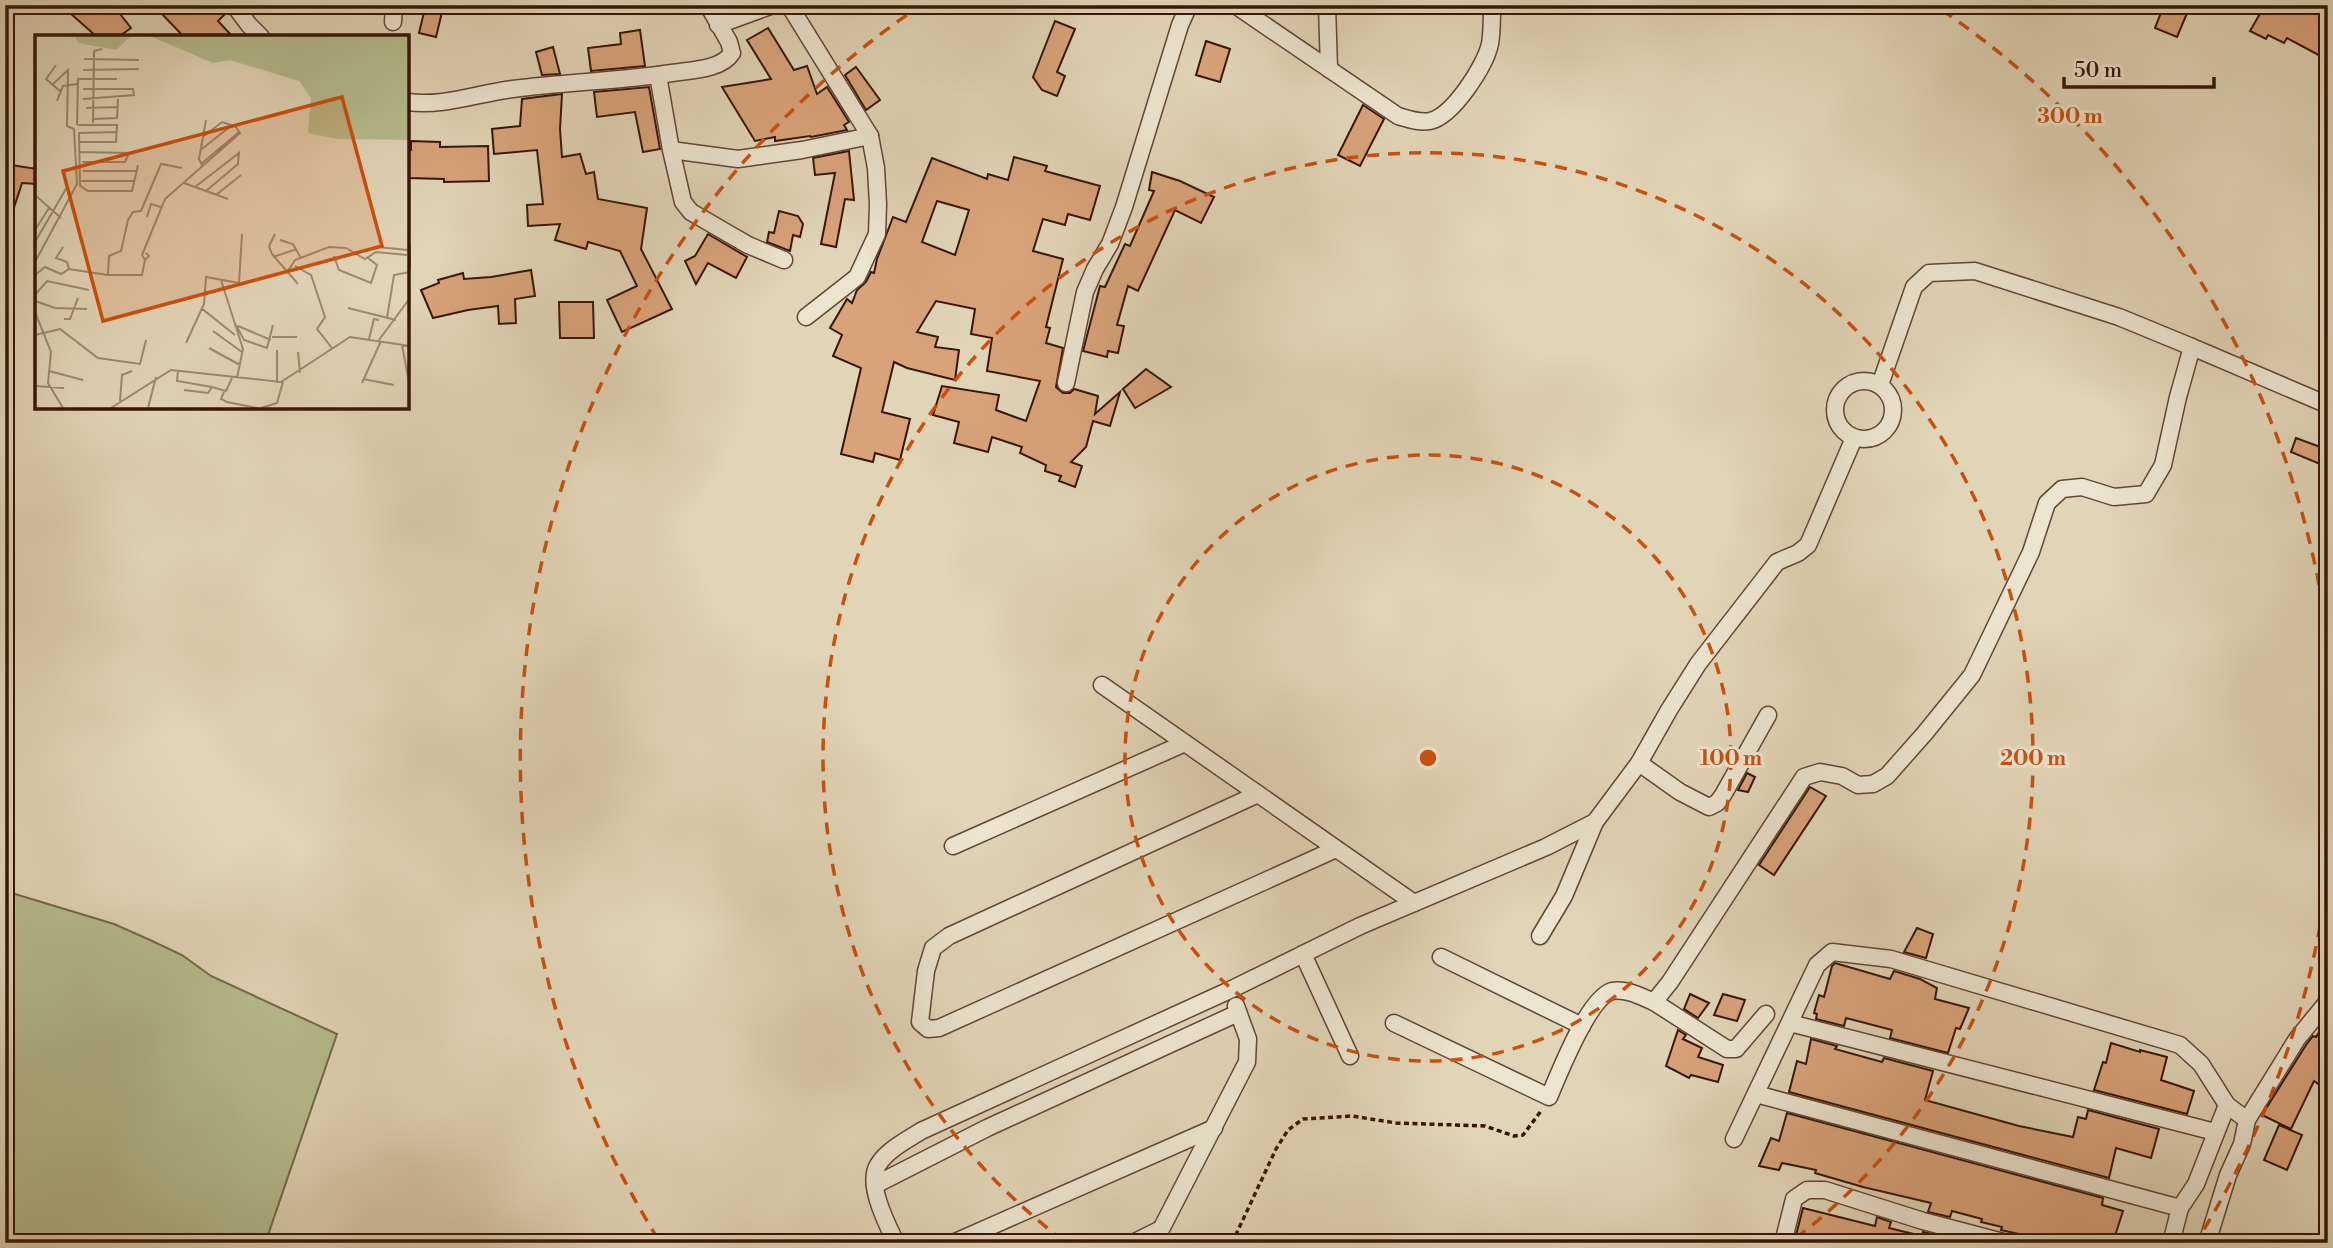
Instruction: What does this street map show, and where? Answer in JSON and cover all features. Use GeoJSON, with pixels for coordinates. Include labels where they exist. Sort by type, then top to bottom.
{"type":"FeatureCollection","features":[{"type":"Feature","properties":{"kind":"street"},"geometry":{"type":"LineString","coordinates":[[234,5],[259,35]]}},
{"type":"Feature","properties":{"kind":"street"},"geometry":{"type":"LineString","coordinates":[[393,22],[394,5]]}},
{"type":"Feature","properties":{"kind":"street"},"geometry":{"type":"LineString","coordinates":[[410,102],[449,102],[495,91],[705,68],[729,58],[732,48],[708,5]]}},
{"type":"Feature","properties":{"kind":"street"},"geometry":{"type":"LineString","coordinates":[[718,25],[773,5]]}},
{"type":"Feature","properties":{"kind":"street"},"geometry":{"type":"LineString","coordinates":[[789,5],[870,136],[876,168],[878,204],[877,234],[857,277],[806,317]]}},
{"type":"Feature","properties":{"kind":"street"},"geometry":{"type":"LineString","coordinates":[[1066,383],[1085,292],[1110,244],[1125,207],[1157,94],[1189,5]]}},
{"type":"Feature","properties":{"kind":"street"},"geometry":{"type":"LineString","coordinates":[[1235,5],[1398,116],[1413,121],[1434,120],[1453,107],[1476,74],[1489,46],[1492,5]]}},
{"type":"Feature","properties":{"kind":"street"},"geometry":{"type":"LineString","coordinates":[[1327,5],[1329,69]]}},
{"type":"Feature","properties":{"kind":"street"},"geometry":{"type":"LineString","coordinates":[[658,75],[671,150],[684,202],[691,212],[748,245],[784,260]]}},
{"type":"Feature","properties":{"kind":"street"},"geometry":{"type":"LineString","coordinates":[[671,150],[738,159],[802,150],[870,136]]}},
{"type":"Feature","properties":{"kind":"street"},"geometry":{"type":"LineString","coordinates":[[1880,385],[1914,287],[1929,273],[1975,271],[2119,317],[2328,405]]}},
{"type":"Feature","properties":{"kind":"street"},"geometry":{"type":"LineString","coordinates":[[1654,1002],[1682,964],[1804,777],[1820,772],[1842,776],[1858,785],[1873,784],[1887,776],[1972,675],[2031,552],[2047,503],[2062,489],[2082,487],[2115,497],[2146,494],[2163,465],[2192,347]]}},
{"type":"Feature","properties":{"kind":"street"},"geometry":{"type":"LineString","coordinates":[[1867,381],[1880,385],[1891,398],[1893,415],[1890,423],[1886,430],[1871,439],[1854,438],[1842,430],[1835,418],[1835,404],[1841,391],[1853,383],[1867,381]]}},
{"type":"Feature","properties":{"kind":"street"},"geometry":{"type":"LineString","coordinates":[[1540,936],[1564,896],[1595,821],[1639,763],[1698,664],[1777,562],[1798,553],[1808,545],[1854,438]]}},
{"type":"Feature","properties":{"kind":"street"},"geometry":{"type":"LineString","coordinates":[[1102,685],[1414,903]]}},
{"type":"Feature","properties":{"kind":"street"},"geometry":{"type":"LineString","coordinates":[[1639,763],[1680,792],[1710,807],[1723,795],[1768,715]]}},
{"type":"Feature","properties":{"kind":"street"},"geometry":{"type":"LineString","coordinates":[[953,846],[1185,743]]}},
{"type":"Feature","properties":{"kind":"street"},"geometry":{"type":"LineString","coordinates":[[1258,794],[949,936],[933,948],[926,971],[920,1022],[928,1029],[939,1028],[1336,849]]}},
{"type":"Feature","properties":{"kind":"street"},"geometry":{"type":"LineString","coordinates":[[896,1243],[884,1219],[874,1185],[874,1175],[878,1164],[898,1145],[921,1131],[1414,903],[1546,847],[1595,821]]}},
{"type":"Feature","properties":{"kind":"street"},"geometry":{"type":"LineString","coordinates":[[1734,1139],[1817,965],[1832,952],[1891,959],[2180,1045],[2201,1064],[2227,1105],[2247,1120]]}},
{"type":"Feature","properties":{"kind":"street"},"geometry":{"type":"LineString","coordinates":[[1303,954],[1350,1056]]}},
{"type":"Feature","properties":{"kind":"street"},"geometry":{"type":"LineString","coordinates":[[1441,957],[1582,1026]]}},
{"type":"Feature","properties":{"kind":"street"},"geometry":{"type":"LineString","coordinates":[[1133,1243],[1157,1236],[1247,1062],[1248,1039],[1230,990]]}},
{"type":"Feature","properties":{"kind":"street"},"geometry":{"type":"LineString","coordinates":[[1394,1023],[1549,1097],[1582,1026],[1600,1000],[1611,991],[1627,991],[1654,1002],[1727,1049],[1736,1049],[1766,1014]]}},
{"type":"Feature","properties":{"kind":"street"},"geometry":{"type":"LineString","coordinates":[[2207,1243],[2228,1175],[2242,1144],[2247,1120],[2297,1040],[2328,1001]]}},
{"type":"Feature","properties":{"kind":"street"},"geometry":{"type":"LineString","coordinates":[[874,1185],[987,1128],[1238,1013]]}},
{"type":"Feature","properties":{"kind":"street"},"geometry":{"type":"LineString","coordinates":[[1790,1023],[2215,1132]]}},
{"type":"Feature","properties":{"kind":"street"},"geometry":{"type":"LineString","coordinates":[[1756,1094],[2180,1208]]}},
{"type":"Feature","properties":{"kind":"street"},"geometry":{"type":"LineString","coordinates":[[2171,1243],[2180,1208],[2196,1184],[2227,1105]]}},
{"type":"Feature","properties":{"kind":"street"},"geometry":{"type":"LineString","coordinates":[[953,1243],[1214,1128]]}},
{"type":"Feature","properties":{"kind":"street"},"geometry":{"type":"LineString","coordinates":[[1783,1243],[1794,1199],[1807,1190],[1825,1190],[1923,1221],[2007,1243]]}},
{"type":"Feature","properties":{"kind":"path"},"geometry":{"type":"LineString","coordinates":[[1232,1243],[1276,1149],[1288,1130],[1304,1119],[1352,1116],[1396,1123],[1485,1126],[1514,1136],[1523,1135],[1549,1097]]}},
{"type":"Feature","properties":{"kind":"green space"},"geometry":{"type":"Polygon","coordinates":[[[5,891],[114,924],[182,955],[211,976],[337,1034],[263,1243],[5,1243],[5,891]]]}},
{"type":"Feature","properties":{"kind":"building"},"geometry":{"type":"Polygon","coordinates":[[[61,5],[113,5],[131,28],[121,35],[95,35],[61,5]]]}},
{"type":"Feature","properties":{"kind":"building"},"geometry":{"type":"Polygon","coordinates":[[[171,5],[216,5],[226,13],[218,21],[231,35],[182,35],[162,14],[171,5]]]}},
{"type":"Feature","properties":{"kind":"building"},"geometry":{"type":"Polygon","coordinates":[[[2164,5],[2173,5],[2188,11],[2177,37],[2155,28],[2164,5]]]}},
{"type":"Feature","properties":{"kind":"building"},"geometry":{"type":"Polygon","coordinates":[[[2265,5],[2291,5],[2306,13],[2311,5],[2328,5],[2328,60],[2287,38],[2284,43],[2268,35],[2266,39],[2250,31],[2265,5]]]}},
{"type":"Feature","properties":{"kind":"building"},"geometry":{"type":"Polygon","coordinates":[[[425,8],[442,12],[436,37],[419,33],[425,8]]]}},
{"type":"Feature","properties":{"kind":"building"},"geometry":{"type":"Polygon","coordinates":[[[1055,21],[1075,29],[1057,72],[1065,76],[1057,96],[1042,90],[1033,77],[1055,21]]]}},
{"type":"Feature","properties":{"kind":"building"},"geometry":{"type":"Polygon","coordinates":[[[768,28],[794,70],[807,66],[817,94],[827,87],[849,122],[844,125],[847,130],[811,137],[775,141],[775,137],[755,141],[722,87],[771,79],[747,40],[768,28]]]}},
{"type":"Feature","properties":{"kind":"building"},"geometry":{"type":"Polygon","coordinates":[[[640,30],[645,66],[591,71],[588,48],[621,44],[620,33],[640,30]]]}},
{"type":"Feature","properties":{"kind":"building"},"geometry":{"type":"Polygon","coordinates":[[[1206,41],[1230,49],[1220,82],[1196,75],[1206,41]]]}},
{"type":"Feature","properties":{"kind":"building"},"geometry":{"type":"Polygon","coordinates":[[[553,47],[560,74],[542,75],[536,52],[553,47]]]}},
{"type":"Feature","properties":{"kind":"building"},"geometry":{"type":"Polygon","coordinates":[[[856,67],[880,100],[866,110],[845,75],[856,67]]]}},
{"type":"Feature","properties":{"kind":"building"},"geometry":{"type":"Polygon","coordinates":[[[649,87],[660,149],[643,152],[635,112],[597,117],[594,92],[649,87]]]}},
{"type":"Feature","properties":{"kind":"building"},"geometry":{"type":"Polygon","coordinates":[[[562,94],[562,157],[580,154],[586,174],[594,172],[598,199],[647,208],[641,249],[672,309],[622,332],[607,300],[637,286],[620,251],[588,242],[586,249],[555,240],[560,224],[528,226],[527,205],[543,204],[537,150],[494,154],[492,129],[520,126],[522,99],[562,94]]]}},
{"type":"Feature","properties":{"kind":"building"},"geometry":{"type":"Polygon","coordinates":[[[1363,105],[1384,119],[1360,166],[1338,155],[1363,105]]]}},
{"type":"Feature","properties":{"kind":"building"},"geometry":{"type":"Polygon","coordinates":[[[411,141],[440,142],[440,147],[488,146],[489,181],[444,182],[444,179],[410,178],[411,141]]]}},
{"type":"Feature","properties":{"kind":"building"},"geometry":{"type":"Polygon","coordinates":[[[849,151],[854,200],[845,199],[836,247],[821,244],[835,173],[815,175],[813,158],[849,151]]]}},
{"type":"Feature","properties":{"kind":"building"},"geometry":{"type":"Polygon","coordinates":[[[1014,157],[1047,166],[1045,171],[1100,186],[1090,220],[1068,214],[1065,225],[1043,219],[1033,251],[1063,259],[1046,327],[1050,328],[1046,343],[1063,348],[1056,387],[1063,393],[1070,393],[1074,389],[1098,396],[1095,414],[1120,392],[1110,426],[1093,421],[1086,447],[1071,462],[1082,466],[1075,487],[1059,481],[1061,476],[1045,471],[1046,465],[1020,453],[1022,447],[992,437],[988,452],[954,443],[959,422],[933,415],[942,386],[999,395],[996,410],[1026,421],[1040,381],[987,371],[992,338],[971,334],[975,309],[936,301],[917,332],[938,337],[935,347],[959,350],[955,380],[894,362],[882,412],[910,419],[900,460],[875,453],[873,462],[841,454],[861,368],[833,356],[842,335],[830,328],[847,299],[852,303],[857,290],[866,282],[871,272],[874,273],[893,217],[906,222],[932,158],[987,179],[988,174],[1008,180],[1014,157]],[[937,201],[922,242],[955,255],[969,210],[937,201]]]}},
{"type":"Feature","properties":{"kind":"building"},"geometry":{"type":"Polygon","coordinates":[[[5,164],[35,169],[35,184],[22,183],[9,223],[5,223],[5,164]]]}},
{"type":"Feature","properties":{"kind":"building"},"geometry":{"type":"Polygon","coordinates":[[[1152,172],[1180,181],[1214,197],[1201,223],[1175,210],[1138,291],[1128,286],[1117,325],[1124,326],[1118,353],[1108,351],[1107,357],[1083,351],[1100,286],[1105,287],[1125,244],[1130,246],[1154,191],[1149,190],[1152,172]]]}},
{"type":"Feature","properties":{"kind":"building"},"geometry":{"type":"Polygon","coordinates":[[[779,211],[798,216],[803,224],[800,237],[793,235],[790,251],[767,242],[769,232],[774,233],[779,211]]]}},
{"type":"Feature","properties":{"kind":"building"},"geometry":{"type":"Polygon","coordinates":[[[708,234],[747,257],[736,278],[708,263],[696,284],[685,261],[695,256],[708,234]]]}},
{"type":"Feature","properties":{"kind":"building"},"geometry":{"type":"Polygon","coordinates":[[[531,270],[535,296],[515,299],[516,323],[499,324],[498,306],[433,318],[421,290],[439,283],[438,280],[463,273],[464,279],[531,270]]]}},
{"type":"Feature","properties":{"kind":"building"},"geometry":{"type":"Polygon","coordinates":[[[559,302],[593,302],[594,338],[560,338],[559,302]]]}},
{"type":"Feature","properties":{"kind":"building"},"geometry":{"type":"Polygon","coordinates":[[[1146,369],[1171,387],[1135,408],[1123,389],[1146,369]]]}},
{"type":"Feature","properties":{"kind":"building"},"geometry":{"type":"Polygon","coordinates":[[[2296,438],[2326,449],[2320,464],[2291,452],[2296,438]]]}},
{"type":"Feature","properties":{"kind":"building"},"geometry":{"type":"Polygon","coordinates":[[[1747,773],[1755,777],[1748,792],[1738,790],[1747,773]]]}},
{"type":"Feature","properties":{"kind":"building"},"geometry":{"type":"Polygon","coordinates":[[[1810,787],[1826,796],[1774,875],[1759,865],[1810,787]]]}},
{"type":"Feature","properties":{"kind":"building"},"geometry":{"type":"Polygon","coordinates":[[[1917,928],[1933,934],[1926,958],[1904,952],[1917,928]]]}},
{"type":"Feature","properties":{"kind":"building"},"geometry":{"type":"Polygon","coordinates":[[[1835,963],[1890,979],[1894,971],[1920,979],[1937,988],[1935,999],[1969,1008],[1960,1029],[1956,1028],[1948,1053],[1890,1038],[1892,1030],[1846,1018],[1844,1026],[1816,1019],[1817,1014],[1814,1013],[1819,995],[1824,997],[1835,963]]]}},
{"type":"Feature","properties":{"kind":"building"},"geometry":{"type":"Polygon","coordinates":[[[1690,994],[1709,1003],[1698,1018],[1684,1009],[1690,994]]]}},
{"type":"Feature","properties":{"kind":"building"},"geometry":{"type":"Polygon","coordinates":[[[1723,994],[1745,1000],[1737,1021],[1714,1015],[1723,994]]]}},
{"type":"Feature","properties":{"kind":"building"},"geometry":{"type":"Polygon","coordinates":[[[2328,1018],[2328,1076],[2321,1086],[2314,1081],[2291,1129],[2262,1115],[2306,1045],[2313,1036],[2316,1037],[2328,1018]]]}},
{"type":"Feature","properties":{"kind":"building"},"geometry":{"type":"Polygon","coordinates":[[[1678,1030],[1686,1035],[1683,1039],[1702,1048],[1698,1057],[1723,1065],[1718,1082],[1691,1075],[1689,1078],[1666,1066],[1678,1030]]]}},
{"type":"Feature","properties":{"kind":"building"},"geometry":{"type":"Polygon","coordinates":[[[1811,1039],[1837,1046],[1835,1049],[1882,1062],[1884,1058],[1933,1071],[1925,1100],[2019,1126],[2073,1137],[2078,1117],[2086,1119],[2088,1110],[2159,1129],[2151,1158],[2116,1148],[2109,1178],[1789,1092],[1797,1061],[1806,1064],[1811,1039]]]}},
{"type":"Feature","properties":{"kind":"building"},"geometry":{"type":"Polygon","coordinates":[[[2111,1043],[2167,1057],[2161,1080],[2194,1091],[2187,1114],[2094,1090],[2103,1062],[2106,1063],[2111,1043]]]}},
{"type":"Feature","properties":{"kind":"building"},"geometry":{"type":"Polygon","coordinates":[[[1787,1113],[2103,1198],[2102,1205],[2123,1211],[2113,1242],[2100,1238],[2099,1243],[2064,1243],[2033,1234],[2032,1237],[2001,1230],[2002,1227],[1981,1222],[1982,1219],[1952,1211],[1950,1217],[1928,1212],[1931,1203],[1863,1187],[1815,1173],[1816,1170],[1782,1163],[1779,1170],[1759,1166],[1771,1138],[1779,1141],[1787,1113]]]}},
{"type":"Feature","properties":{"kind":"building"},"geometry":{"type":"Polygon","coordinates":[[[2279,1125],[2302,1135],[2287,1170],[2264,1160],[2279,1125]]]}},
{"type":"Feature","properties":{"kind":"building"},"geometry":{"type":"Polygon","coordinates":[[[1803,1208],[1875,1226],[1877,1217],[1891,1222],[1889,1228],[1922,1236],[1923,1232],[1944,1237],[1943,1243],[1794,1243],[1803,1208]]]}}]}
